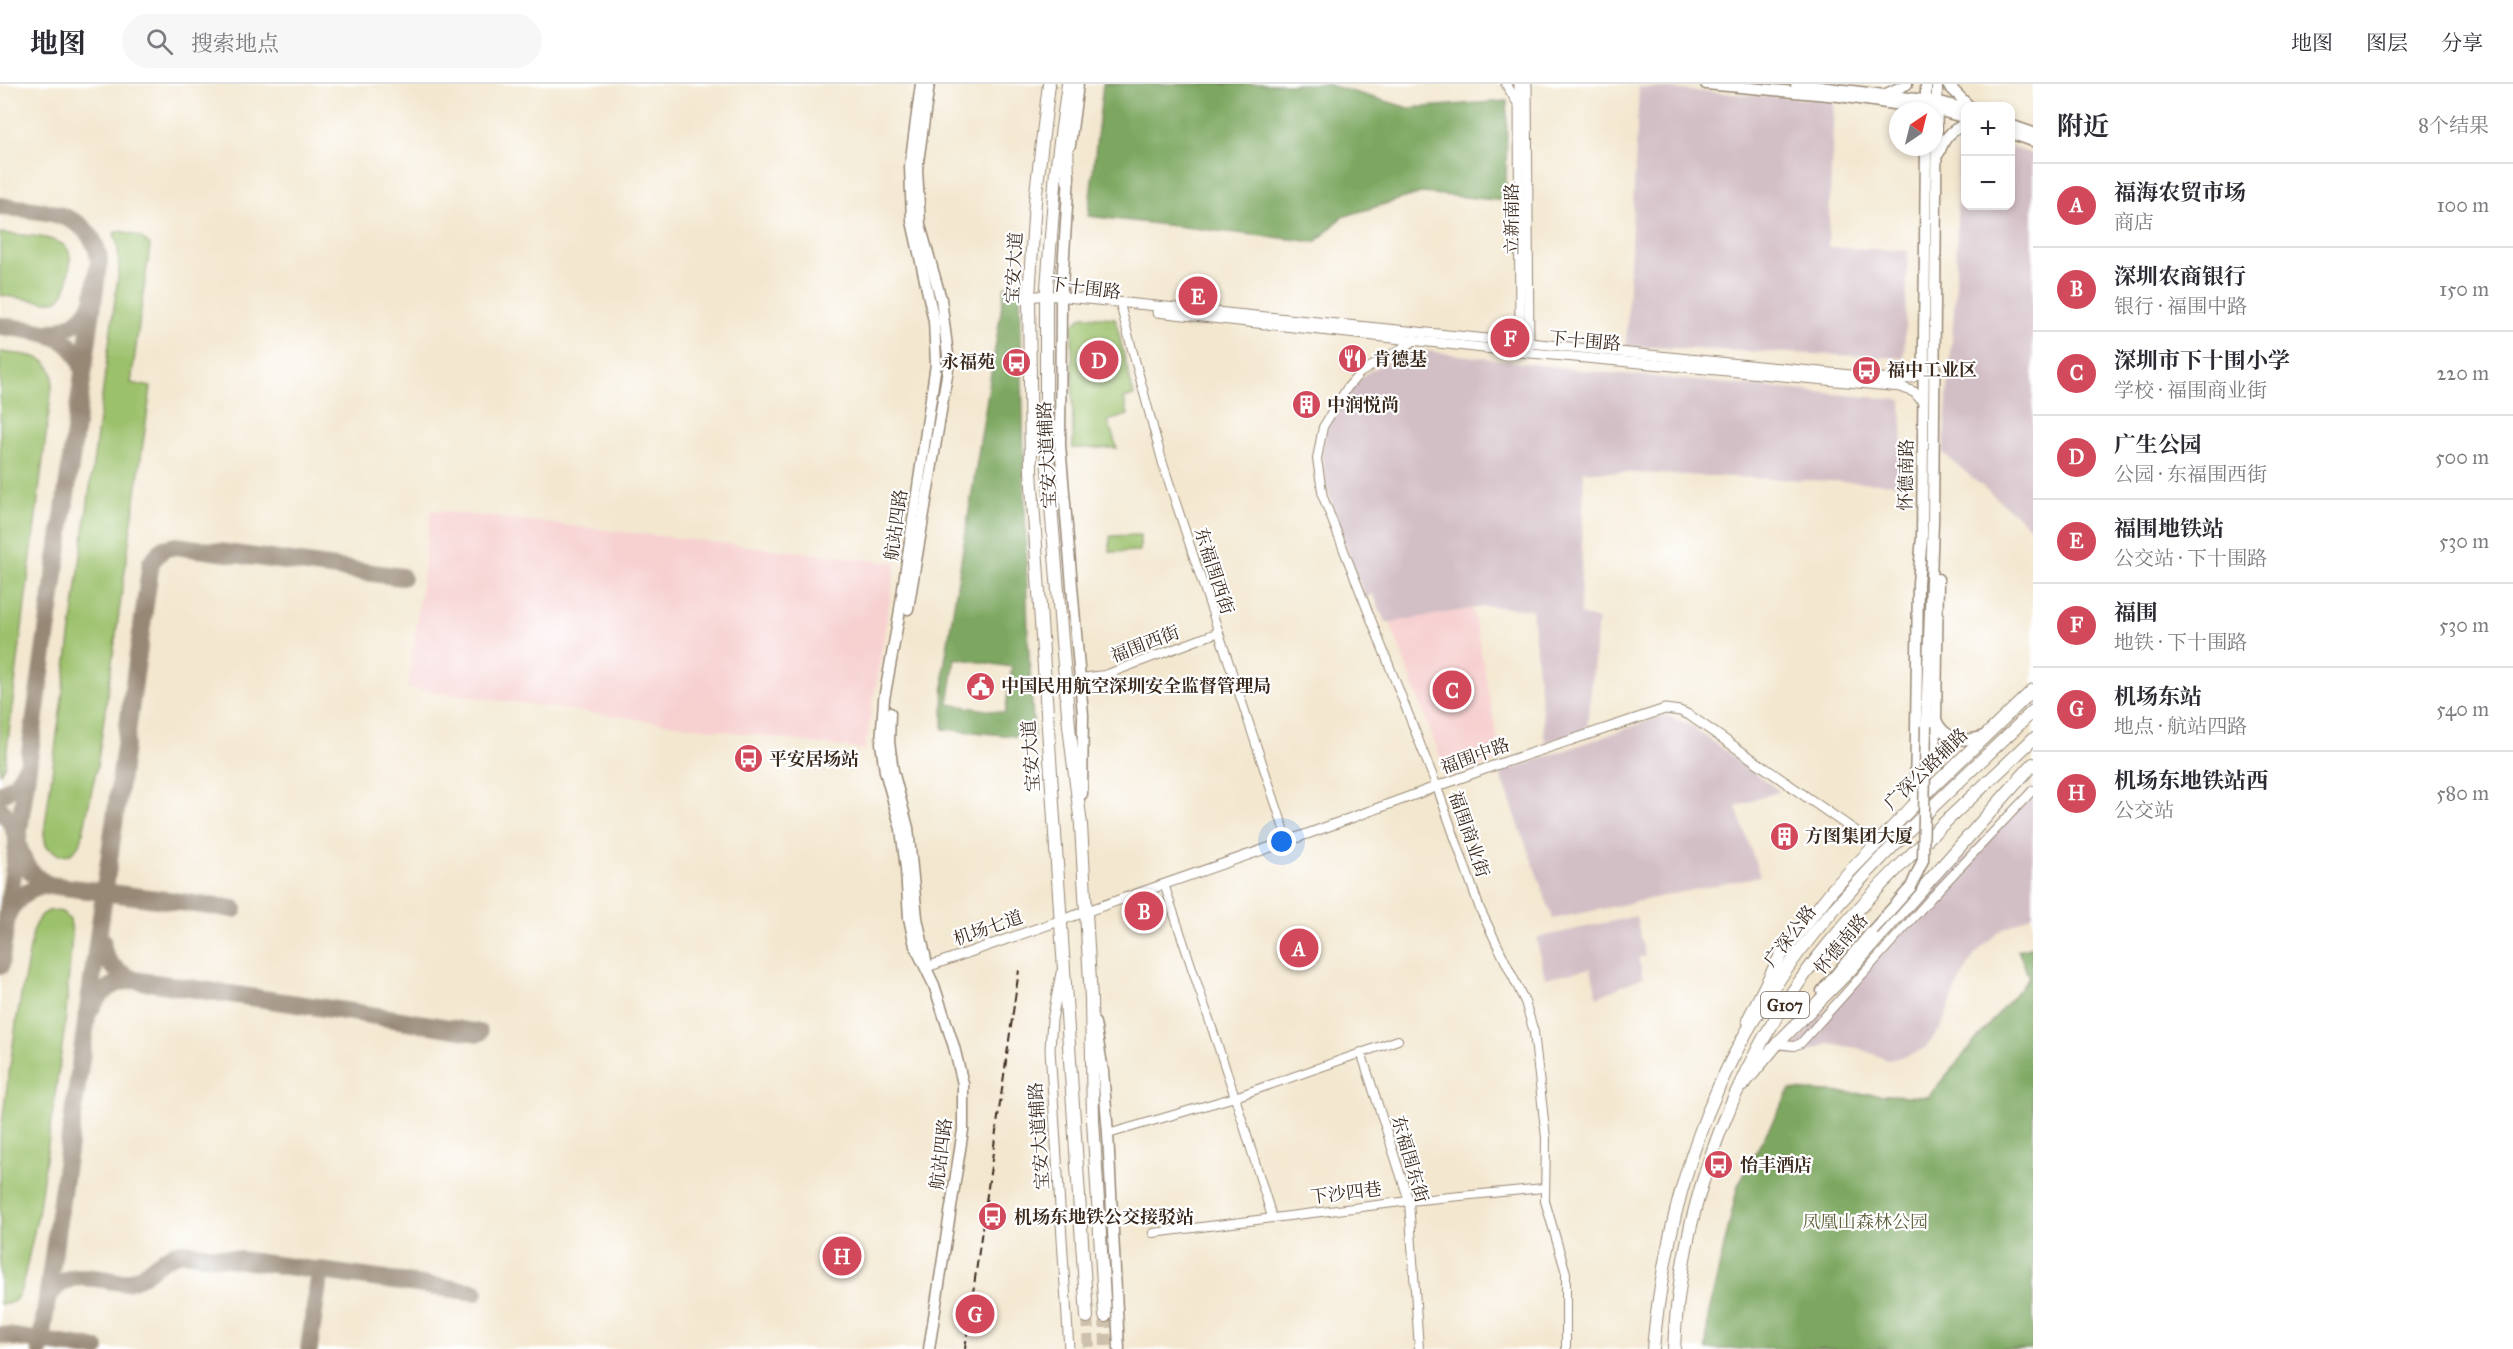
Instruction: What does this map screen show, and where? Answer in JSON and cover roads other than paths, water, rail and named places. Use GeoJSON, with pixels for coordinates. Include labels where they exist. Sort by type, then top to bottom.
{"type":"FeatureCollection","features":[{"type":"Feature","properties":{"kind":"main road","name":"航站四路"},"geometry":{"type":"LineString","coordinates":[[921,84],[910,166],[912,221],[934,321],[936,364],[900,616],[884,699],[881,743],[904,851],[909,918],[915,946],[927,966]]}},
{"type":"Feature","properties":{"kind":"main road","name":"航站四路"},"geometry":{"type":"LineString","coordinates":[[929,84],[917,169],[920,225],[941,299],[949,363],[891,700],[889,742],[893,771],[908,828],[917,918],[927,966],[963,1084],[963,1130],[929,1349]]}},
{"type":"Feature","properties":{"kind":"main road","name":"宝安大道"},"geometry":{"type":"LineString","coordinates":[[1048,84],[1035,201],[1029,297],[1031,471],[1087,1317]]}},
{"type":"Feature","properties":{"kind":"main road","name":"宝安大道"},"geometry":{"type":"LineString","coordinates":[[1068,84],[1056,171],[1046,298],[1046,445],[1069,726],[1081,825],[1091,999],[1093,1120],[1105,1316]]}},
{"type":"Feature","properties":{"kind":"main road","name":"宝安大道辅路"},"geometry":{"type":"LineString","coordinates":[[1078,84],[1071,132],[1062,300],[1060,445],[1083,715],[1081,825]]}},
{"type":"Feature","properties":{"kind":"main road"},"geometry":{"type":"LineString","coordinates":[[1706,84],[1888,99],[1892,102]]}},
{"type":"Feature","properties":{"kind":"main road"},"geometry":{"type":"LineString","coordinates":[[1796,84],[1906,102]]}},
{"type":"Feature","properties":{"kind":"main road"},"geometry":{"type":"LineString","coordinates":[[1888,99],[1908,84]]}},
{"type":"Feature","properties":{"kind":"main road","name":"怀德南路"},"geometry":{"type":"LineString","coordinates":[[1926,84],[1929,102]]}},
{"type":"Feature","properties":{"kind":"main road","name":"怀德南路"},"geometry":{"type":"LineString","coordinates":[[1931,102],[1936,84]]}},
{"type":"Feature","properties":{"kind":"main road"},"geometry":{"type":"LineString","coordinates":[[1947,84],[1962,102]]}},
{"type":"Feature","properties":{"kind":"main road"},"geometry":{"type":"LineString","coordinates":[[1066,102],[1068,181]]}},
{"type":"Feature","properties":{"kind":"main road"},"geometry":{"type":"LineString","coordinates":[[1943,107],[1961,108]]}},
{"type":"Feature","properties":{"kind":"main road"},"geometry":{"type":"LineString","coordinates":[[1943,110],[1961,117]]}},
{"type":"Feature","properties":{"kind":"main road"},"geometry":{"type":"LineString","coordinates":[[1936,168],[1942,143],[1955,128],[1961,126]]}},
{"type":"Feature","properties":{"kind":"main road"},"geometry":{"type":"LineString","coordinates":[[2015,127],[2033,133]]}},
{"type":"Feature","properties":{"kind":"main road"},"geometry":{"type":"LineString","coordinates":[[2015,135],[2033,141]]}},
{"type":"Feature","properties":{"kind":"main road","name":"怀德南路"},"geometry":{"type":"LineString","coordinates":[[1915,804],[1918,583],[1922,537],[1925,156]]}},
{"type":"Feature","properties":{"kind":"main road","name":"怀德南路"},"geometry":{"type":"LineString","coordinates":[[1792,1029],[1911,887],[1923,860],[1931,723],[1935,156]]}},
{"type":"Feature","properties":{"kind":"main road","name":"广深公路辅路"},"geometry":{"type":"LineString","coordinates":[[1732,1056],[1780,955],[1820,904],[1874,844],[2033,690]]}},
{"type":"Feature","properties":{"kind":"main road","name":"广深公路"},"geometry":{"type":"LineString","coordinates":[[1653,1349],[1664,1265],[1678,1197],[1703,1122],[1732,1056],[1779,980],[1834,909],[1937,803],[2033,711]]}},
{"type":"Feature","properties":{"kind":"main road"},"geometry":{"type":"LineString","coordinates":[[1916,744],[1921,755],[1933,754],[1936,749],[1931,723]]}},
{"type":"Feature","properties":{"kind":"main road"},"geometry":{"type":"LineString","coordinates":[[1931,723],[1954,738],[1973,739],[1989,733]]}},
{"type":"Feature","properties":{"kind":"main road","name":"广深公路"},"geometry":{"type":"LineString","coordinates":[[1674,1349],[1675,1322],[1683,1268],[1694,1215],[1708,1166],[1737,1093],[1775,1021],[1830,942],[1875,892],[2033,739]]}},
{"type":"Feature","properties":{"kind":"main road"},"geometry":{"type":"LineString","coordinates":[[1737,1093],[1778,1044],[1849,971],[2033,764]]}},
{"type":"Feature","properties":{"kind":"main road"},"geometry":{"type":"LineString","coordinates":[[1091,999],[1103,1071],[1119,1349]]}},
{"type":"Feature","properties":{"kind":"street"},"geometry":{"type":"LineString","coordinates":[[1506,84],[1516,99],[1519,112]]}},
{"type":"Feature","properties":{"kind":"street","name":"立新南路"},"geometry":{"type":"LineString","coordinates":[[1519,84],[1525,348]]}},
{"type":"Feature","properties":{"kind":"street","name":"立新南路"},"geometry":{"type":"LineString","coordinates":[[1525,348],[1527,84]]}},
{"type":"Feature","properties":{"kind":"street"},"geometry":{"type":"LineString","coordinates":[[1527,99],[1533,84]]}},
{"type":"Feature","properties":{"kind":"street","name":"下十围路"},"geometry":{"type":"LineString","coordinates":[[1029,297],[1414,341],[1525,348],[1901,380],[1914,377],[1924,366]]}},
{"type":"Feature","properties":{"kind":"street","name":"下十围路"},"geometry":{"type":"LineString","coordinates":[[1062,300],[1901,387],[1914,392],[1923,402]]}},
{"type":"Feature","properties":{"kind":"street","name":"东福围西街"},"geometry":{"type":"LineString","coordinates":[[1121,308],[1163,465],[1288,841]]}},
{"type":"Feature","properties":{"kind":"street","name":"福围商业街"},"geometry":{"type":"LineString","coordinates":[[1414,341],[1365,369],[1352,381],[1323,427],[1317,459],[1323,497],[1437,788],[1480,909],[1525,1002],[1534,1032],[1546,1138],[1545,1201],[1566,1273],[1566,1349]]}},
{"type":"Feature","properties":{"kind":"street","name":"福围西街"},"geometry":{"type":"LineString","coordinates":[[1080,678],[1105,675],[1219,632]]}},
{"type":"Feature","properties":{"kind":"street","name":"福围中路"},"geometry":{"type":"LineString","coordinates":[[1060,921],[1665,709],[1673,709],[1689,715],[1874,844]]}},
{"type":"Feature","properties":{"kind":"street"},"geometry":{"type":"LineString","coordinates":[[1778,1044],[1794,1046],[1801,1043],[1931,898],[2033,790]]}},
{"type":"Feature","properties":{"kind":"street"},"geometry":{"type":"LineString","coordinates":[[1164,884],[1235,1097],[1272,1217]]}},
{"type":"Feature","properties":{"kind":"street","name":"机场七道"},"geometry":{"type":"LineString","coordinates":[[927,966],[1060,921]]}},
{"type":"Feature","properties":{"kind":"street","name":"宝安大道辅路"},"geometry":{"type":"LineString","coordinates":[[1063,959],[1053,1014],[1050,1049],[1069,1349]]}},
{"type":"Feature","properties":{"kind":"street"},"geometry":{"type":"LineString","coordinates":[[1108,1134],[1235,1097],[1398,1040]]}},
{"type":"Feature","properties":{"kind":"street","name":"东福围东街"},"geometry":{"type":"LineString","coordinates":[[1361,1052],[1409,1201],[1419,1349]]}},
{"type":"Feature","properties":{"kind":"street","name":"下沙四巷"},"geometry":{"type":"LineString","coordinates":[[1153,1233],[1409,1201],[1544,1188]]}},
{"type":"Feature","properties":{"kind":"tunnel"},"geometry":{"type":"LineString","coordinates":[[1105,1316],[1106,1349]]}},
{"type":"Feature","properties":{"kind":"tunnel"},"geometry":{"type":"LineString","coordinates":[[1087,1317],[1089,1349]]}},
{"type":"Feature","properties":{"kind":"railway"},"geometry":{"type":"LineString","coordinates":[[965,1349],[1019,970]]}},
{"type":"Feature","properties":{"kind":"place","name":"福围地铁站"},"geometry":{"type":"Point","coordinates":[1198,296]}},
{"type":"Feature","properties":{"kind":"place","name":"福围"},"geometry":{"type":"Point","coordinates":[1510,338]}},
{"type":"Feature","properties":{"kind":"place","name":"肯德基"},"geometry":{"type":"Point","coordinates":[1352,359]}},
{"type":"Feature","properties":{"kind":"place","name":"广生公园"},"geometry":{"type":"Point","coordinates":[1099,360]}},
{"type":"Feature","properties":{"kind":"place","name":"永福苑"},"geometry":{"type":"Point","coordinates":[1016,362]}},
{"type":"Feature","properties":{"kind":"place","name":"福中工业区"},"geometry":{"type":"Point","coordinates":[1866,370]}},
{"type":"Feature","properties":{"kind":"place","name":"中润悦尚"},"geometry":{"type":"Point","coordinates":[1306,405]}},
{"type":"Feature","properties":{"kind":"place","name":"中国民用航空深圳安全监督管理局"},"geometry":{"type":"Point","coordinates":[980,686]}},
{"type":"Feature","properties":{"kind":"place","name":"深圳市下十围小学"},"geometry":{"type":"Point","coordinates":[1452,690]}},
{"type":"Feature","properties":{"kind":"place","name":"平安居场站"},"geometry":{"type":"Point","coordinates":[748,759]}},
{"type":"Feature","properties":{"kind":"place","name":"方图集团大厦"},"geometry":{"type":"Point","coordinates":[1784,836]}},
{"type":"Feature","properties":{"kind":"place","name":"深圳农商银行"},"geometry":{"type":"Point","coordinates":[1144,911]}},
{"type":"Feature","properties":{"kind":"place","name":"福海农贸市场"},"geometry":{"type":"Point","coordinates":[1299,948]}},
{"type":"Feature","properties":{"kind":"place","name":"怡丰酒店"},"geometry":{"type":"Point","coordinates":[1719,1165]}},
{"type":"Feature","properties":{"kind":"place","name":"机场东地铁公交接驳站"},"geometry":{"type":"Point","coordinates":[993,1217]}},
{"type":"Feature","properties":{"kind":"place","name":"机场东地铁站西"},"geometry":{"type":"Point","coordinates":[842,1256]}},
{"type":"Feature","properties":{"kind":"place","name":"机场东站"},"geometry":{"type":"Point","coordinates":[975,1314]}},
{"type":"Feature","properties":{"kind":"park label","name":"凤凰山森林公园"},"geometry":{"type":"Point","coordinates":[1865,1222]}}]}
